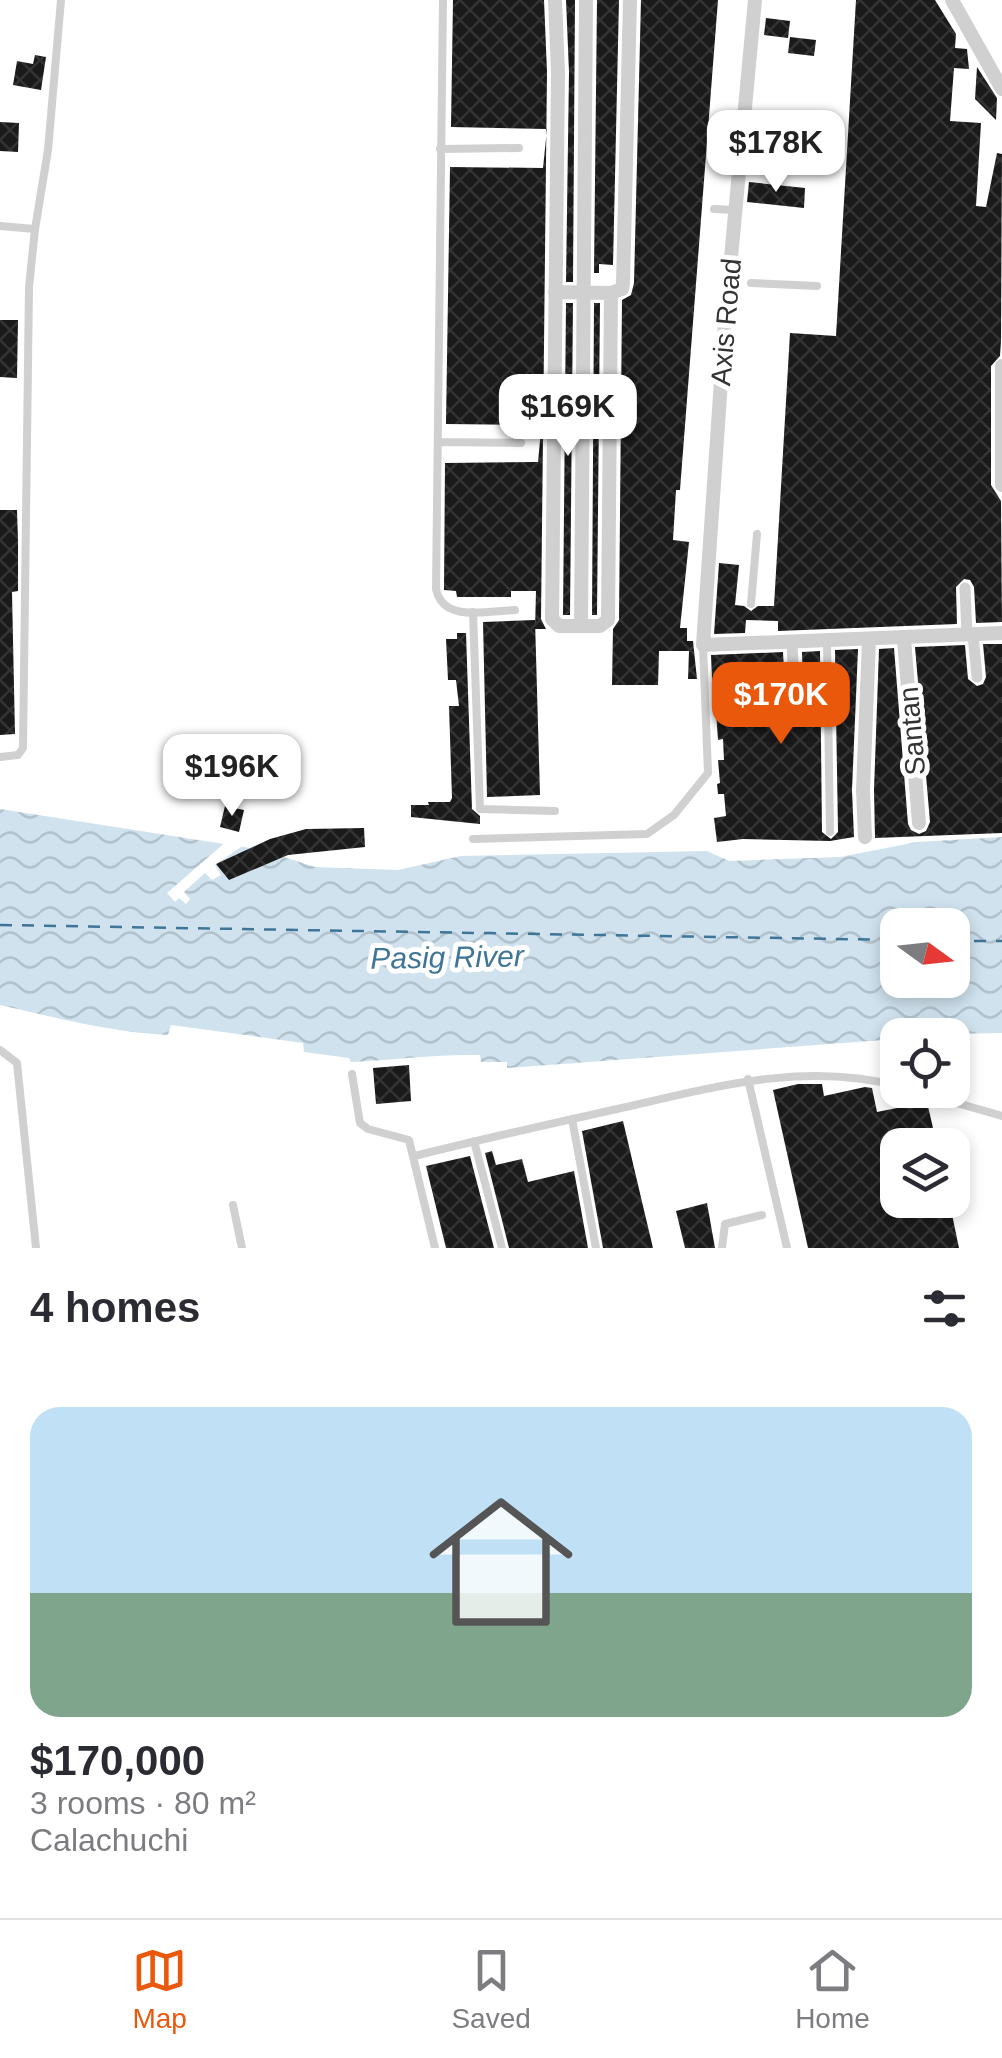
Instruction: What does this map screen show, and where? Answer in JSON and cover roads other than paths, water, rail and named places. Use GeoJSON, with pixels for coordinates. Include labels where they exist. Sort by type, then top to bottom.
{"type":"FeatureCollection","features":[{"type":"Feature","properties":{"kind":"street"},"geometry":{"type":"LineString","coordinates":[[555,0],[558,72],[552,620],[559,626],[600,626],[608,620],[610,293]]}},
{"type":"Feature","properties":{"kind":"street"},"geometry":{"type":"LineString","coordinates":[[581,626],[586,0]]}},
{"type":"Feature","properties":{"kind":"street"},"geometry":{"type":"LineString","coordinates":[[555,292],[610,293],[622,289],[624,283],[630,0]]}},
{"type":"Feature","properties":{"kind":"street","name":"Axis Road"},"geometry":{"type":"LineString","coordinates":[[702,645],[732,322],[736,210],[755,0]]}},
{"type":"Feature","properties":{"kind":"street"},"geometry":{"type":"LineString","coordinates":[[952,0],[1002,89]]}},
{"type":"Feature","properties":{"kind":"street"},"geometry":{"type":"LineString","coordinates":[[1002,366],[1002,485]]}},
{"type":"Feature","properties":{"kind":"street"},"geometry":{"type":"LineString","coordinates":[[965,588],[977,677]]}},
{"type":"Feature","properties":{"kind":"street"},"geometry":{"type":"LineString","coordinates":[[702,645],[1002,633]]}},
{"type":"Feature","properties":{"kind":"street","name":"Santan"},"geometry":{"type":"LineString","coordinates":[[904,639],[919,823]]}},
{"type":"Feature","properties":{"kind":"street"},"geometry":{"type":"LineString","coordinates":[[865,838],[869,641]]}},
{"type":"Feature","properties":{"kind":"street"},"geometry":{"type":"LineString","coordinates":[[792,643],[794,688]]}},
{"type":"Feature","properties":{"kind":"lane"},"geometry":{"type":"LineString","coordinates":[[0,757],[18,755],[23,748],[29,287],[52,120],[61,0]]}},
{"type":"Feature","properties":{"kind":"lane"},"geometry":{"type":"LineString","coordinates":[[443,0],[436,588],[442,605],[452,612],[515,610]]}},
{"type":"Feature","properties":{"kind":"lane"},"geometry":{"type":"LineString","coordinates":[[440,150],[518,148]]}},
{"type":"Feature","properties":{"kind":"lane"},"geometry":{"type":"LineString","coordinates":[[714,209],[736,210]]}},
{"type":"Feature","properties":{"kind":"lane"},"geometry":{"type":"LineString","coordinates":[[0,226],[35,229]]}},
{"type":"Feature","properties":{"kind":"lane"},"geometry":{"type":"LineString","coordinates":[[751,283],[817,286]]}},
{"type":"Feature","properties":{"kind":"lane"},"geometry":{"type":"LineString","coordinates":[[439,442],[521,443]]}},
{"type":"Feature","properties":{"kind":"lane"},"geometry":{"type":"LineString","coordinates":[[751,604],[757,534]]}},
{"type":"Feature","properties":{"kind":"lane"},"geometry":{"type":"LineString","coordinates":[[472,612],[480,809],[555,811]]}},
{"type":"Feature","properties":{"kind":"lane"},"geometry":{"type":"LineString","coordinates":[[827,642],[830,832]]}},
{"type":"Feature","properties":{"kind":"lane"},"geometry":{"type":"LineString","coordinates":[[474,840],[647,834],[665,824],[708,773],[702,645]]}},
{"type":"Feature","properties":{"kind":"lane"},"geometry":{"type":"LineString","coordinates":[[0,1050],[18,1063],[36,1248]]}},
{"type":"Feature","properties":{"kind":"lane"},"geometry":{"type":"LineString","coordinates":[[352,1074],[360,1123],[409,1140],[436,1248]]}},
{"type":"Feature","properties":{"kind":"lane"},"geometry":{"type":"LineString","coordinates":[[415,1156],[748,1079],[828,1074],[880,1081]]}},
{"type":"Feature","properties":{"kind":"lane"},"geometry":{"type":"LineString","coordinates":[[748,1079],[787,1248]]}},
{"type":"Feature","properties":{"kind":"lane"},"geometry":{"type":"LineString","coordinates":[[970,1107],[1002,1116]]}},
{"type":"Feature","properties":{"kind":"lane"},"geometry":{"type":"LineString","coordinates":[[572,1119],[596,1248]]}},
{"type":"Feature","properties":{"kind":"lane"},"geometry":{"type":"LineString","coordinates":[[474,1141],[502,1248]]}},
{"type":"Feature","properties":{"kind":"lane"},"geometry":{"type":"LineString","coordinates":[[232,1205],[242,1248]]}},
{"type":"Feature","properties":{"kind":"lane"},"geometry":{"type":"LineString","coordinates":[[722,1248],[725,1224],[762,1215]]}},
{"type":"Feature","properties":{"kind":"water","name":"Pasig River"},"geometry":{"type":"Polygon","coordinates":[[[0,809],[262,850],[315,867],[398,870],[461,856],[707,851],[729,861],[840,857],[917,842],[1002,837],[1002,1033],[970,1034],[970,1018],[880,1018],[880,1040],[507,1068],[507,1062],[481,1062],[480,1055],[351,1062],[349,1058],[304,1052],[303,1043],[171,1025],[168,1035],[84,1024],[0,1005],[0,809]]]}}]}
